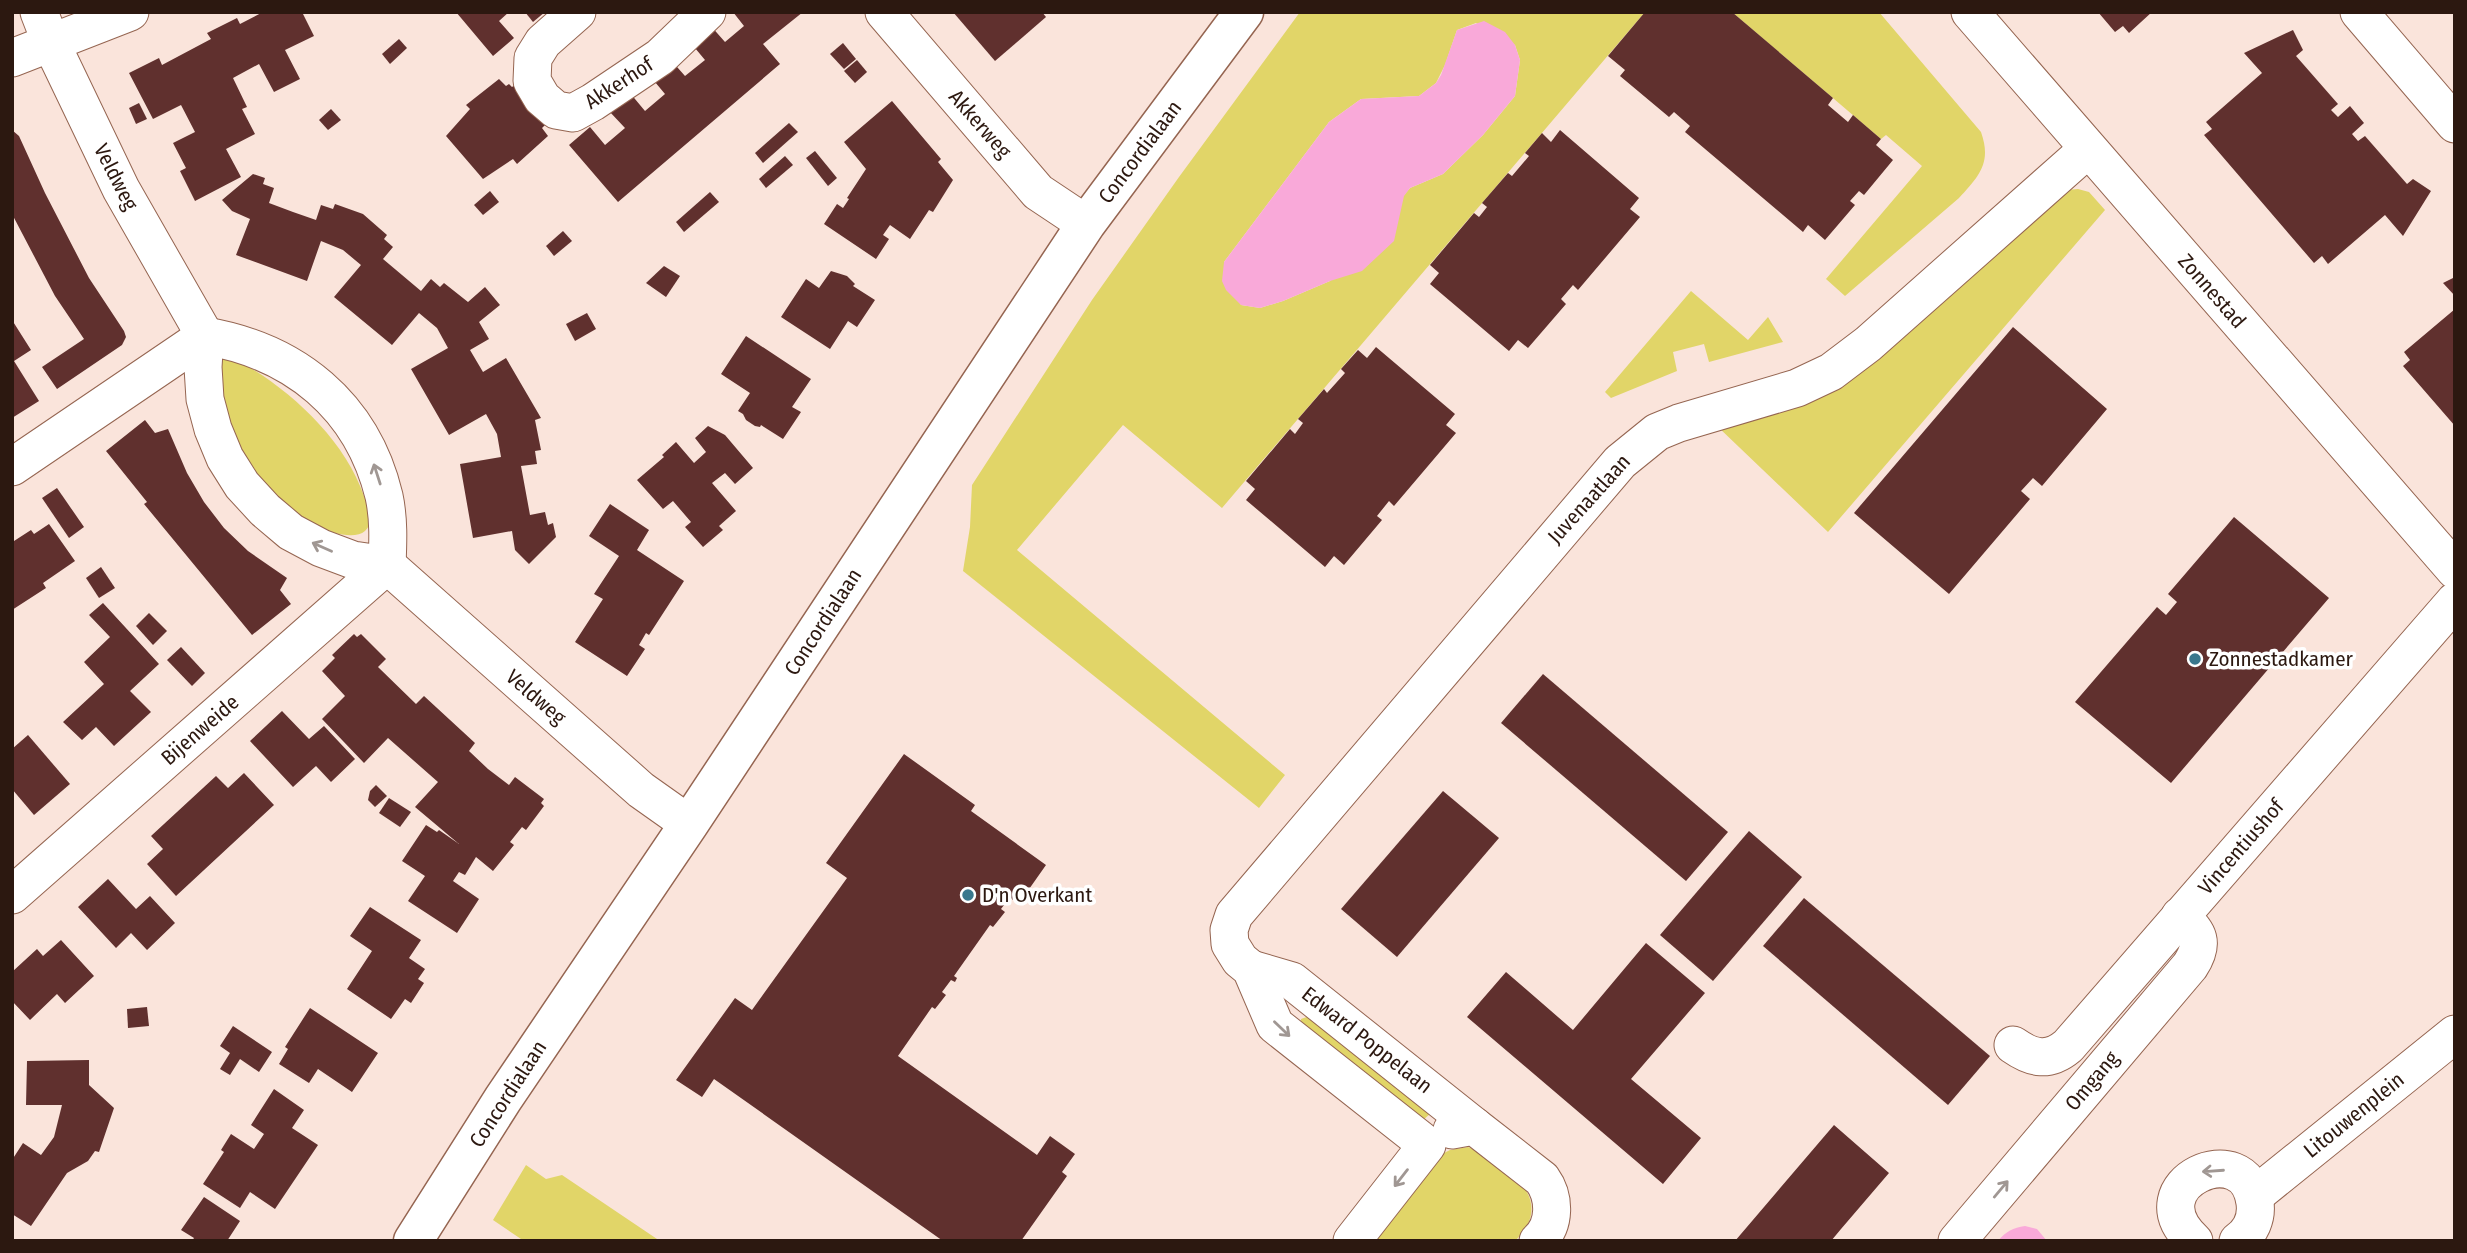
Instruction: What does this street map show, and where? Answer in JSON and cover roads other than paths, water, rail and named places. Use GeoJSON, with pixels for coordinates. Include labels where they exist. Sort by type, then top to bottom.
{"type":"FeatureCollection","features":[{"type":"Feature","properties":{"kind":"main road","name":"Concordialaan"},"geometry":{"type":"LineString","coordinates":[[413,1241],[503,1099],[689,824],[1086,224],[1244,12]]}},
{"type":"Feature","properties":{"kind":"street"},"geometry":{"type":"LineString","coordinates":[[12,58],[45,28],[130,12]]}},
{"type":"Feature","properties":{"kind":"street","name":"Akkerhof"},"geometry":{"type":"LineString","coordinates":[[577,12],[543,42],[533,58],[532,69],[532,81],[542,98],[556,110],[573,113],[660,57],[707,12]]}},
{"type":"Feature","properties":{"kind":"street","name":"Akkerweg"},"geometry":{"type":"LineString","coordinates":[[884,12],[1038,191],[1086,224]]}},
{"type":"Feature","properties":{"kind":"street","name":"Zonnestad"},"geometry":{"type":"LineString","coordinates":[[1970,12],[2455,569]]}},
{"type":"Feature","properties":{"kind":"street"},"geometry":{"type":"LineString","coordinates":[[2359,12],[2455,124]]}},
{"type":"Feature","properties":{"kind":"street","name":"Veldweg"},"geometry":{"type":"LineString","coordinates":[[45,28],[121,189],[205,336]]}},
{"type":"Feature","properties":{"kind":"street","name":"Juvenaatlaan"},"geometry":{"type":"LineString","coordinates":[[1241,957],[1228,930],[1234,915],[1620,462],[1648,438],[1668,427],[1778,395],[1831,372],[1868,344],[2088,149]]}},
{"type":"Feature","properties":{"kind":"street"},"geometry":{"type":"LineString","coordinates":[[12,467],[205,336],[235,341],[264,351],[292,366],[316,384],[338,405],[358,434],[374,464],[381,486],[388,531],[387,565],[353,560],[321,548],[291,532],[242,485],[221,449],[205,399],[202,367],[205,336]]}},
{"type":"Feature","properties":{"kind":"street","name":"Veldweg"},"geometry":{"type":"LineString","coordinates":[[387,565],[641,790],[689,824]]}},
{"type":"Feature","properties":{"kind":"street","name":"Bijenweide"},"geometry":{"type":"LineString","coordinates":[[12,895],[387,565]]}},
{"type":"Feature","properties":{"kind":"street","name":"Vincentiushof"},"geometry":{"type":"LineString","coordinates":[[2014,1045],[2040,1058],[2064,1049],[2455,601]]}},
{"type":"Feature","properties":{"kind":"street","name":"Omgang"},"geometry":{"type":"LineString","coordinates":[[1956,1241],[2195,959],[2199,945],[2197,932],[2180,916]]}},
{"type":"Feature","properties":{"kind":"street","name":"Edward Poppelaan"},"geometry":{"type":"LineString","coordinates":[[1241,957],[1292,981],[1535,1173],[1548,1188],[1552,1212],[1544,1239]]}},
{"type":"Feature","properties":{"kind":"street","name":"Edward Poppelaan"},"geometry":{"type":"LineString","coordinates":[[1241,957],[1275,1025],[1427,1145]]}},
{"type":"Feature","properties":{"kind":"street","name":"Litouwenplein"},"geometry":{"type":"LineString","coordinates":[[2254,1196],[2455,1034]]}},
{"type":"Feature","properties":{"kind":"street"},"geometry":{"type":"LineString","coordinates":[[1352,1241],[1427,1145],[1449,1131],[1474,1126]]}},
{"type":"Feature","properties":{"kind":"street"},"geometry":{"type":"LineString","coordinates":[[2194,1241],[2184,1231],[2177,1217],[2177,1202],[2182,1187],[2192,1176],[2206,1169],[2221,1168],[2235,1173],[2247,1182],[2254,1196],[2256,1212],[2252,1227],[2238,1241]]}},
{"type":"Feature","properties":{"kind":"place","name":"Zonnestadkamer"},"geometry":{"type":"Point","coordinates":[2195,659]}},
{"type":"Feature","properties":{"kind":"place","name":"D'n Overkant"},"geometry":{"type":"Point","coordinates":[968,895]}}]}
